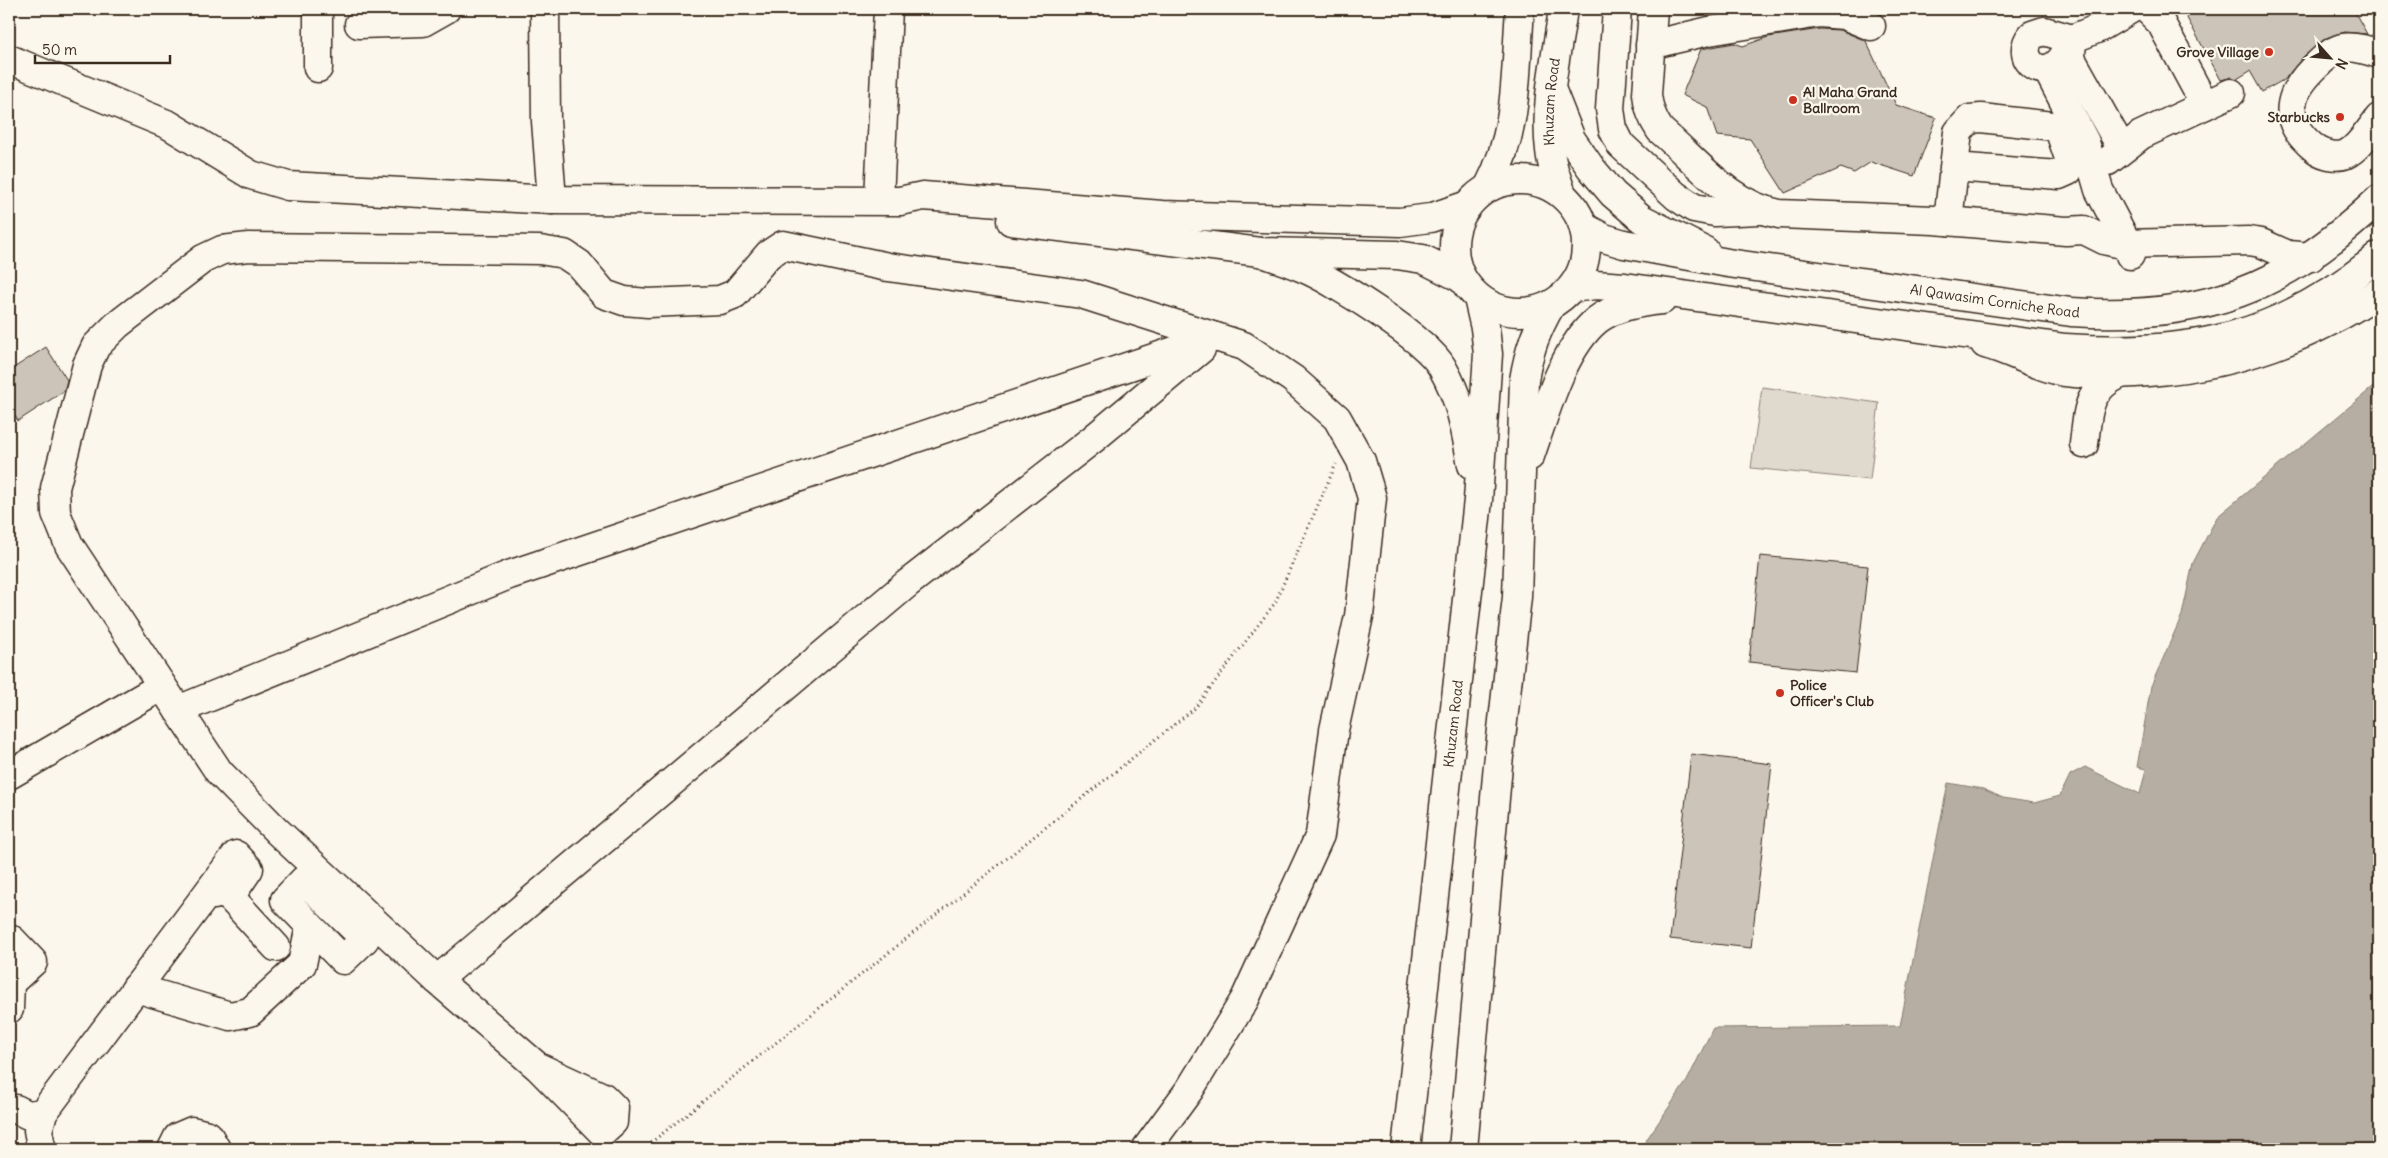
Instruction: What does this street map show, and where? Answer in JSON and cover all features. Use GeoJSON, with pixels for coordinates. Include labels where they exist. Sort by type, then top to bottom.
{"type":"FeatureCollection","features":[{"type":"Feature","properties":{"kind":"main road"},"geometry":{"type":"LineString","coordinates":[[318,9],[318,68]]}},
{"type":"Feature","properties":{"kind":"main road"},"geometry":{"type":"LineString","coordinates":[[360,24],[423,22],[446,9]]}},
{"type":"Feature","properties":{"kind":"main road"},"geometry":{"type":"LineString","coordinates":[[545,9],[546,121],[552,200]]}},
{"type":"Feature","properties":{"kind":"main road"},"geometry":{"type":"LineString","coordinates":[[888,9],[889,200]]}},
{"type":"Feature","properties":{"kind":"main road"},"geometry":{"type":"LineString","coordinates":[[1469,288],[1454,254],[1456,228],[1500,164],[1511,126],[1520,9]]}},
{"type":"Feature","properties":{"kind":"main road","name":"Khuzam Road"},"geometry":{"type":"LineString","coordinates":[[1562,194],[1553,170],[1549,148],[1552,90],[1563,9]]}},
{"type":"Feature","properties":{"kind":"main road"},"geometry":{"type":"LineString","coordinates":[[1617,9],[1610,109],[1613,129],[1622,145],[1676,196],[1694,208],[1715,212],[1760,210]]}},
{"type":"Feature","properties":{"kind":"main road"},"geometry":{"type":"LineString","coordinates":[[1653,9],[1647,94],[1648,107],[1652,119],[1660,130],[1725,190],[1737,199],[1760,210],[1779,214],[1948,222],[2066,231],[2105,252],[2249,241],[2261,243],[2288,255],[2310,257]]}},
{"type":"Feature","properties":{"kind":"main road"},"geometry":{"type":"LineString","coordinates":[[2072,39],[2059,62],[2047,69],[2035,67],[2027,58],[2026,46],[2032,35],[2044,31],[2072,39],[2099,28],[2131,9]]}},
{"type":"Feature","properties":{"kind":"main road"},"geometry":{"type":"LineString","coordinates":[[2147,9],[2161,23],[2205,105]]}},
{"type":"Feature","properties":{"kind":"main road"},"geometry":{"type":"LineString","coordinates":[[1650,45],[1709,31],[1819,13],[1844,15],[1871,26]]}},
{"type":"Feature","properties":{"kind":"main road"},"geometry":{"type":"LineString","coordinates":[[2072,39],[2073,62],[2108,158],[2099,190],[2140,249]]}},
{"type":"Feature","properties":{"kind":"main road"},"geometry":{"type":"LineString","coordinates":[[2379,54],[2362,48],[2342,48],[2324,58],[2304,78],[2293,97],[2291,115],[2297,132],[2308,143],[2322,153],[2335,156],[2346,154],[2355,147],[2379,118]]}},
{"type":"Feature","properties":{"kind":"main road"},"geometry":{"type":"LineString","coordinates":[[9,58],[169,125],[251,176],[288,186],[552,200],[889,200],[923,196],[1162,215],[1400,222],[1430,218],[1513,180],[1538,182],[1562,194],[1575,209],[1584,227],[1587,248],[1584,263],[1536,330],[1528,356],[1524,380],[1517,597],[1497,775],[1463,1149]]}},
{"type":"Feature","properties":{"kind":"main road"},"geometry":{"type":"LineString","coordinates":[[2047,69],[2085,142],[2108,158]]}},
{"type":"Feature","properties":{"kind":"main road"},"geometry":{"type":"LineString","coordinates":[[1552,90],[1571,139],[1591,168],[1613,194],[1642,219],[1728,263]]}},
{"type":"Feature","properties":{"kind":"main road"},"geometry":{"type":"LineString","coordinates":[[2108,158],[2141,135],[2231,93]]}},
{"type":"Feature","properties":{"kind":"main road"},"geometry":{"type":"LineString","coordinates":[[1948,222],[1954,167]]}},
{"type":"Feature","properties":{"kind":"main road","name":"Al Qawasim Corniche Road"},"geometry":{"type":"LineString","coordinates":[[1584,227],[1604,238],[1624,244],[1728,263],[2071,312],[2118,315],[2163,312],[2218,300],[2261,284],[2310,257],[2347,230],[2379,199]]}},
{"type":"Feature","properties":{"kind":"main road"},"geometry":{"type":"LineString","coordinates":[[889,200],[920,209],[1260,252],[1397,255],[1423,259],[1501,310],[1527,313],[1594,284],[1945,333],[2065,348],[2114,351],[2162,350],[2218,340],[2264,326],[2311,304],[2351,279],[2379,256]]}},
{"type":"Feature","properties":{"kind":"main road"},"geometry":{"type":"LineString","coordinates":[[538,1067],[437,980],[277,831],[219,772],[69,545],[56,513],[55,488],[87,365],[96,346],[118,325],[202,259],[222,250],[258,247],[540,250],[564,254],[579,264],[604,294],[624,301],[648,303],[720,300],[735,294],[768,254],[783,245],[888,266],[1081,294],[1244,346],[1293,379],[1337,418],[1361,461],[1372,498],[1359,616],[1334,730],[1320,835],[1245,999],[1190,1089],[1146,1149]]}},
{"type":"Feature","properties":{"kind":"main road"},"geometry":{"type":"LineString","coordinates":[[2140,249],[2258,254],[2265,260],[2266,266],[2261,284]]}},
{"type":"Feature","properties":{"kind":"main road"},"geometry":{"type":"LineString","coordinates":[[1260,252],[1304,268],[1328,280],[1412,336],[1441,365],[1460,402],[1478,500]]}},
{"type":"Feature","properties":{"kind":"main road","name":"Khuzam Road"},"geometry":{"type":"LineString","coordinates":[[1406,1149],[1478,500],[1488,354],[1485,328],[1469,288]]}},
{"type":"Feature","properties":{"kind":"main road"},"geometry":{"type":"LineString","coordinates":[[1945,333],[2003,349],[2045,367],[2064,372],[2120,374],[2191,369],[2247,356],[2292,340],[2346,315],[2379,292]]}},
{"type":"Feature","properties":{"kind":"main road"},"geometry":{"type":"LineString","coordinates":[[1520,484],[1563,369],[1579,341],[1598,320],[1634,302],[1692,297]]}},
{"type":"Feature","properties":{"kind":"main road"},"geometry":{"type":"LineString","coordinates":[[178,710],[508,575],[1216,337]]}},
{"type":"Feature","properties":{"kind":"main road"},"geometry":{"type":"LineString","coordinates":[[437,980],[908,584],[1114,421],[1216,337]]}},
{"type":"Feature","properties":{"kind":"main road"},"geometry":{"type":"LineString","coordinates":[[2064,372],[2080,385],[2090,402]]}},
{"type":"Feature","properties":{"kind":"main road"},"geometry":{"type":"LineString","coordinates":[[2084,444],[2090,402],[2104,384],[2120,374]]}},
{"type":"Feature","properties":{"kind":"main road"},"geometry":{"type":"LineString","coordinates":[[1092,380],[1113,381],[1122,389],[1124,402],[1114,421]]}},
{"type":"Feature","properties":{"kind":"main road"},"geometry":{"type":"LineString","coordinates":[[9,775],[162,686]]}},
{"type":"Feature","properties":{"kind":"main road"},"geometry":{"type":"LineString","coordinates":[[42,1148],[38,1130],[44,1113],[236,855],[249,868],[230,897]]}},
{"type":"Feature","properties":{"kind":"main road"},"geometry":{"type":"LineString","coordinates":[[199,903],[218,892],[230,897],[276,948]]}},
{"type":"Feature","properties":{"kind":"main road"},"geometry":{"type":"LineString","coordinates":[[136,988],[230,1016],[250,1012],[302,964],[310,926]]}},
{"type":"Feature","properties":{"kind":"main road"},"geometry":{"type":"LineString","coordinates":[[9,943],[12,940],[32,962],[9,991]]}},
{"type":"Feature","properties":{"kind":"main road"},"geometry":{"type":"LineString","coordinates":[[13,1103],[28,1115],[44,1113]]}},
{"type":"Feature","properties":{"kind":"main road"},"geometry":{"type":"LineString","coordinates":[[13,1103],[42,1148]]}},
{"type":"Feature","properties":{"kind":"main road"},"geometry":{"type":"LineString","coordinates":[[172,1149],[178,1137],[192,1131],[208,1135],[216,1149]]}},
{"type":"Feature","properties":{"kind":"path"},"geometry":{"type":"LineString","coordinates":[[643,1149],[1195,708],[1275,603],[1348,438]]}},
{"type":"Feature","properties":{"kind":"shaded area"},"geometry":{"type":"Polygon","coordinates":[[[2379,382],[2379,1149],[1640,1149],[1687,1081],[1713,1028],[1900,1026],[1948,783],[1983,789],[2003,798],[2034,803],[2060,796],[2070,775],[2085,767],[2140,794],[2146,769],[2137,767],[2151,686],[2182,615],[2193,563],[2217,517],[2379,382]]]}},
{"type":"Feature","properties":{"kind":"shaded area"},"geometry":{"type":"Polygon","coordinates":[[[1762,387],[1879,403],[1870,480],[1751,468],[1762,387]]]}},
{"type":"Feature","properties":{"kind":"building","name":"Grove Village"},"geometry":{"type":"Polygon","coordinates":[[[2182,9],[2353,9],[2367,34],[2345,32],[2326,38],[2303,57],[2285,79],[2262,92],[2250,71],[2237,79],[2232,77],[2221,80],[2182,9]]]}},
{"type":"Feature","properties":{"kind":"building","name":"Al Maha Grand Ballroom"},"geometry":{"type":"Polygon","coordinates":[[[1820,29],[1840,30],[1866,41],[1896,105],[1936,118],[1914,176],[1871,162],[1854,173],[1841,168],[1785,193],[1750,139],[1717,136],[1707,107],[1682,95],[1701,49],[1734,43],[1743,46],[1768,37],[1820,29]]]}},
{"type":"Feature","properties":{"kind":"building"},"geometry":{"type":"Polygon","coordinates":[[[46,347],[67,380],[64,391],[18,421],[9,405],[9,371],[46,347]]]}},
{"type":"Feature","properties":{"kind":"building"},"geometry":{"type":"Polygon","coordinates":[[[1760,556],[1868,566],[1856,673],[1749,662],[1760,556]]]}},
{"type":"Feature","properties":{"kind":"building"},"geometry":{"type":"Polygon","coordinates":[[[1691,754],[1772,764],[1751,948],[1670,939],[1691,754]]]}},
{"type":"Feature","properties":{"kind":"place","name":"Grove Village"},"geometry":{"type":"Point","coordinates":[2269,52]}},
{"type":"Feature","properties":{"kind":"place","name":"Al Maha Grand Ballroom"},"geometry":{"type":"Point","coordinates":[1793,100]}},
{"type":"Feature","properties":{"kind":"place","name":"Starbucks"},"geometry":{"type":"Point","coordinates":[2340,117]}},
{"type":"Feature","properties":{"kind":"place","name":"Police Officer's Club"},"geometry":{"type":"Point","coordinates":[1780,693]}}]}
